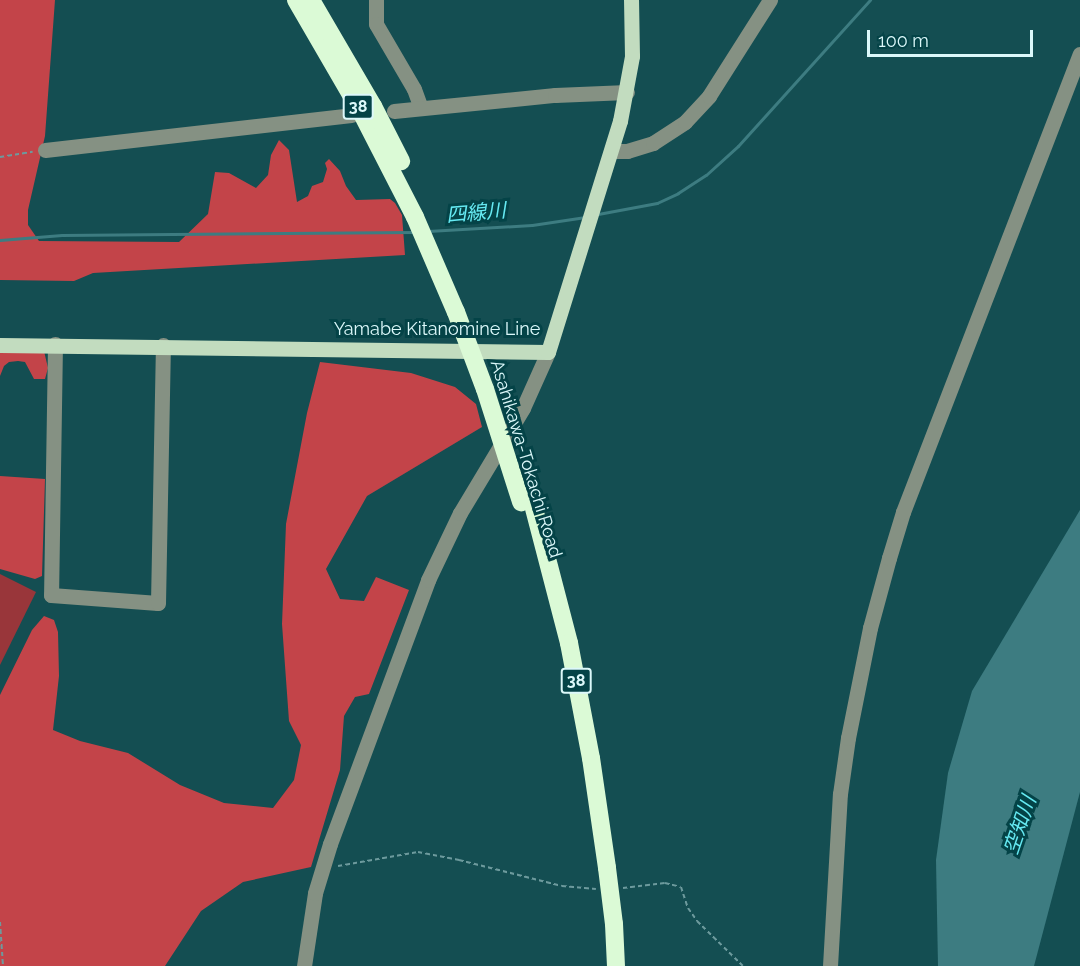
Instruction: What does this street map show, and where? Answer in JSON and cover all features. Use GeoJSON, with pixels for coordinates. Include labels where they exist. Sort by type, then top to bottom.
{"type":"FeatureCollection","features":[{"type":"Feature","properties":{"kind":"highway","name":"38"},"geometry":{"type":"LineString","coordinates":[[287,0],[327,38]]}},
{"type":"Feature","properties":{"kind":"highway","name":"Asahikawa-Tokachi Road"},"geometry":{"type":"LineString","coordinates":[[296,0],[327,38],[378,116],[494,385],[569,643],[608,924],[616,966]]}},
{"type":"Feature","properties":{"kind":"highway","name":"Asahikawa-Tokachi Road"},"geometry":{"type":"LineString","coordinates":[[311,0],[327,38]]}},
{"type":"Feature","properties":{"kind":"highway"},"geometry":{"type":"LineString","coordinates":[[316,0],[327,38]]}},
{"type":"Feature","properties":{"kind":"highway","name":"Asahikawa-Tokachi Road"},"geometry":{"type":"LineString","coordinates":[[603,966],[608,924]]}},
{"type":"Feature","properties":{"kind":"main road","name":"Yamabe Kitanomine Line"},"geometry":{"type":"LineString","coordinates":[[0,345],[163,345],[548,352],[612,151],[627,92],[632,57],[631,0]]}},
{"type":"Feature","properties":{"kind":"street"},"geometry":{"type":"LineString","coordinates":[[376,0],[376,24],[414,89],[421,108]]}},
{"type":"Feature","properties":{"kind":"street"},"geometry":{"type":"LineString","coordinates":[[612,151],[627,151],[653,143],[685,122],[709,96],[770,0]]}},
{"type":"Feature","properties":{"kind":"street"},"geometry":{"type":"LineString","coordinates":[[830,966],[840,794],[848,738],[870,628],[889,558],[903,512],[1080,54]]}},
{"type":"Feature","properties":{"kind":"street"},"geometry":{"type":"LineString","coordinates":[[394,111],[555,95],[627,92]]}},
{"type":"Feature","properties":{"kind":"street"},"geometry":{"type":"LineString","coordinates":[[45,150],[351,115]]}},
{"type":"Feature","properties":{"kind":"street"},"geometry":{"type":"LineString","coordinates":[[55,344],[51,595],[158,603],[163,345]]}},
{"type":"Feature","properties":{"kind":"street"},"geometry":{"type":"LineString","coordinates":[[304,966],[315,893],[323,867],[428,580],[460,513],[523,408],[548,352]]}},
{"type":"Feature","properties":{"kind":"path"},"geometry":{"type":"LineString","coordinates":[[0,157],[45,150]]}},
{"type":"Feature","properties":{"kind":"path"},"geometry":{"type":"LineString","coordinates":[[323,867],[348,865],[418,852],[562,886],[597,889]]}},
{"type":"Feature","properties":{"kind":"path"},"geometry":{"type":"LineString","coordinates":[[621,888],[665,883],[681,887],[688,908],[697,921],[743,966]]}},
{"type":"Feature","properties":{"kind":"path"},"geometry":{"type":"LineString","coordinates":[[0,922],[3,966]]}},
{"type":"Feature","properties":{"kind":"shaded area"},"geometry":{"type":"Polygon","coordinates":[[[0,0],[55,0],[45,136],[28,210],[28,225],[39,241],[179,242],[208,214],[215,172],[229,173],[256,188],[268,175],[271,155],[279,140],[289,150],[297,202],[308,196],[312,186],[323,182],[327,169],[325,163],[329,159],[340,171],[346,186],[356,200],[390,199],[395,203],[402,215],[405,255],[93,273],[74,281],[0,280],[0,0]]]}},
{"type":"Feature","properties":{"kind":"shaded area"},"geometry":{"type":"Polygon","coordinates":[[[0,351],[44,351],[48,368],[45,379],[34,379],[25,362],[18,361],[9,362],[4,366],[0,376],[0,351]]]}},
{"type":"Feature","properties":{"kind":"shaded area"},"geometry":{"type":"Polygon","coordinates":[[[320,362],[411,373],[455,387],[476,404],[482,427],[367,496],[326,569],[340,599],[364,601],[376,577],[409,590],[369,694],[355,697],[344,716],[340,770],[311,867],[243,882],[201,911],[165,966],[0,966],[0,695],[32,630],[44,616],[54,620],[58,632],[59,676],[53,730],[80,741],[128,753],[180,785],[224,803],[273,808],[294,780],[301,745],[289,721],[282,624],[286,524],[307,413],[320,362]]]}},
{"type":"Feature","properties":{"kind":"shaded area"},"geometry":{"type":"Polygon","coordinates":[[[0,476],[45,479],[42,576],[35,579],[0,569],[0,476]]]}},
{"type":"Feature","properties":{"kind":"shaded area"},"geometry":{"type":"Polygon","coordinates":[[[0,574],[36,592],[0,665],[0,574]]]}},
{"type":"Feature","properties":{"kind":"water","name":"空知川"},"geometry":{"type":"Polygon","coordinates":[[[1080,510],[1080,792],[1034,966],[938,966],[936,860],[948,773],[972,691],[1080,510]]]}},
{"type":"Feature","properties":{"kind":"waterway","name":"四線川"},"geometry":{"type":"LineString","coordinates":[[598,214],[657,203],[706,175],[738,146],[870,0]]}},
{"type":"Feature","properties":{"kind":"waterway","name":"四線川"},"geometry":{"type":"LineString","coordinates":[[428,231],[532,225],[585,217]]}},
{"type":"Feature","properties":{"kind":"waterway","name":"四線川"},"geometry":{"type":"LineString","coordinates":[[0,240],[62,235],[415,232]]}}]}
